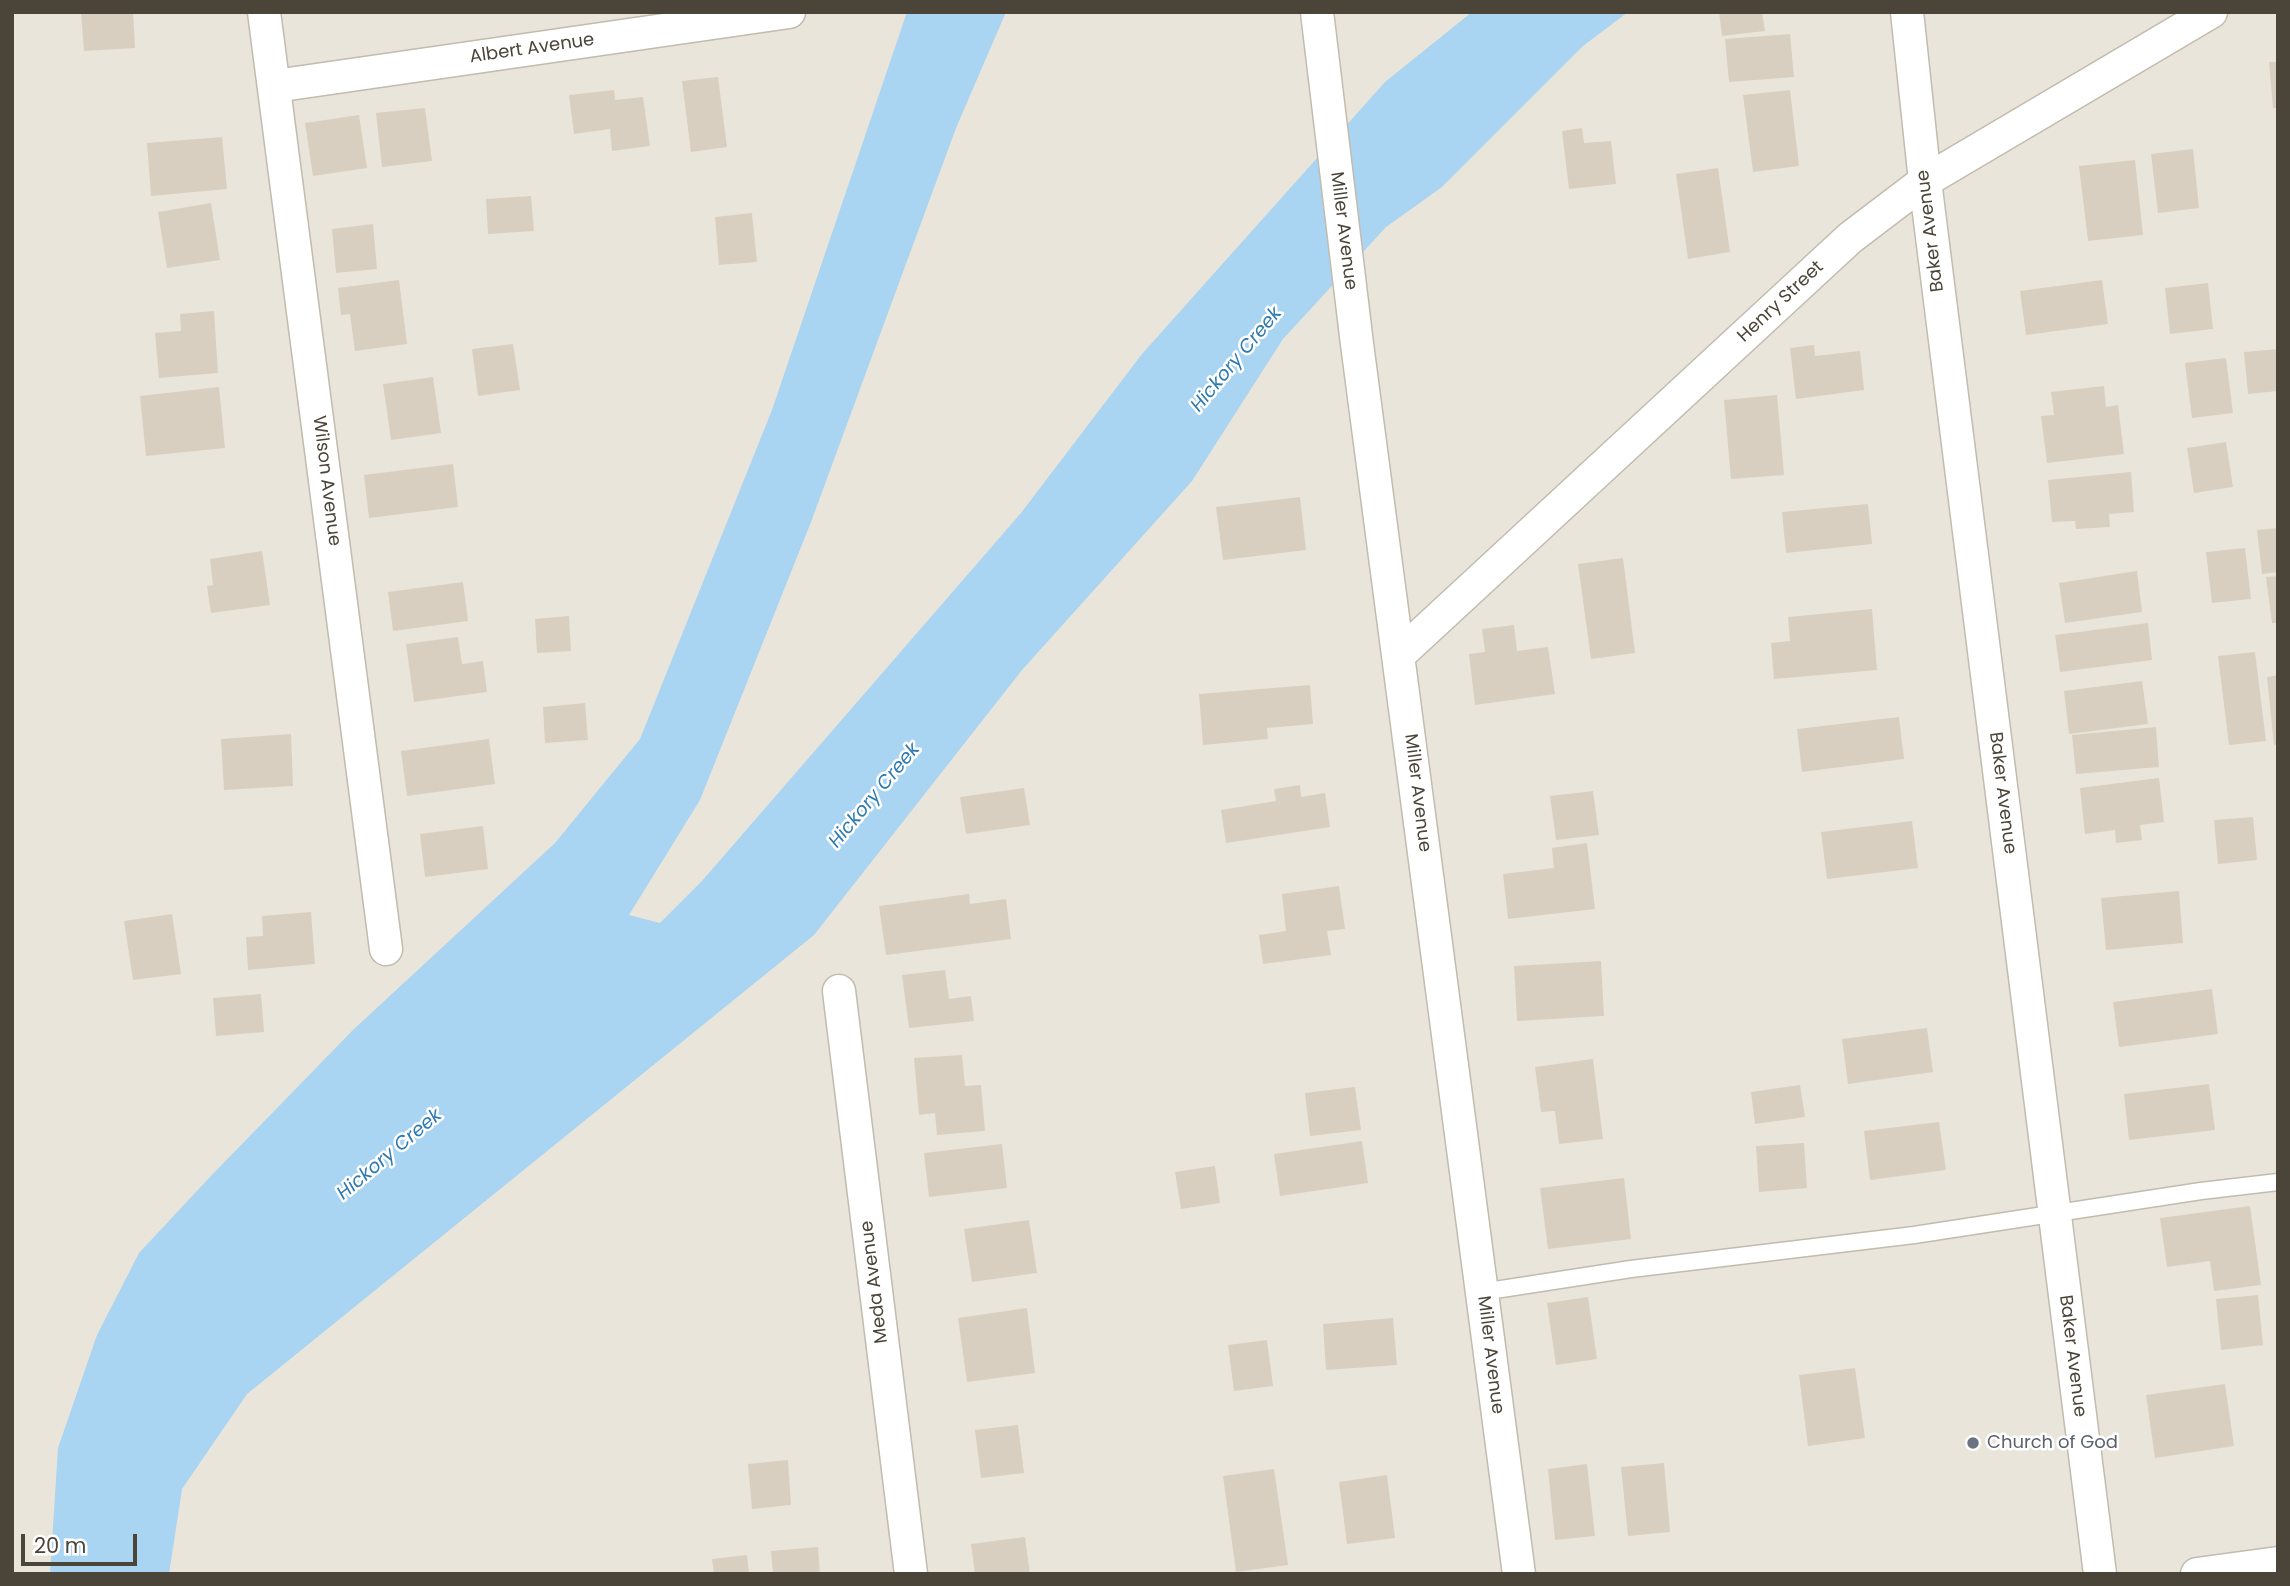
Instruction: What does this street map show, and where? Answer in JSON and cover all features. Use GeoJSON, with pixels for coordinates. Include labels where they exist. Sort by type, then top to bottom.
{"type":"FeatureCollection","features":[{"type":"Feature","properties":{"kind":"street","name":"Wilson Avenue"},"geometry":{"type":"LineString","coordinates":[[264,12],[386,949]]}},
{"type":"Feature","properties":{"kind":"street","name":"Albert Avenue"},"geometry":{"type":"LineString","coordinates":[[275,86],[789,12]]}},
{"type":"Feature","properties":{"kind":"street","name":"Miller Avenue"},"geometry":{"type":"LineString","coordinates":[[1317,12],[1357,344],[1519,1574]]}},
{"type":"Feature","properties":{"kind":"street","name":"Baker Avenue"},"geometry":{"type":"LineString","coordinates":[[1907,12],[1925,181],[2100,1574]]}},
{"type":"Feature","properties":{"kind":"street","name":"Henry Street"},"geometry":{"type":"LineString","coordinates":[[1399,655],[1850,238],[1925,181],[2211,12]]}},
{"type":"Feature","properties":{"kind":"street","name":"Meda Avenue"},"geometry":{"type":"LineString","coordinates":[[839,991],[911,1574]]}},
{"type":"Feature","properties":{"kind":"street"},"geometry":{"type":"LineString","coordinates":[[2197,1574],[2278,1563]]}},
{"type":"Feature","properties":{"kind":"lane"},"geometry":{"type":"LineString","coordinates":[[1482,1292],[1631,1269],[1900,1237],[2201,1191],[2278,1182]]}},
{"type":"Feature","properties":{"kind":"shaded area"},"geometry":{"type":"Polygon","coordinates":[[[12,12],[2278,12],[2278,1574],[12,1574],[12,12]]]}},
{"type":"Feature","properties":{"kind":"water","name":"Hickory Creek"},"geometry":{"type":"Polygon","coordinates":[[[907,12],[1006,12],[956,128],[811,522],[700,800],[629,915],[660,923],[702,881],[1021,513],[1142,354],[1385,82],[1472,12],[1628,12],[1583,46],[1442,187],[1386,227],[1283,339],[1192,481],[1022,670],[814,935],[247,1394],[182,1489],[169,1574],[50,1574],[58,1448],[97,1335],[139,1253],[353,1030],[555,843],[640,739],[772,410],[907,12]]]}},
{"type":"Feature","properties":{"kind":"building"},"geometry":{"type":"Polygon","coordinates":[[[81,12],[133,12],[135,48],[84,51],[81,12]]]}},
{"type":"Feature","properties":{"kind":"building"},"geometry":{"type":"Polygon","coordinates":[[[1719,12],[1762,12],[1765,31],[1722,36],[1719,12]]]}},
{"type":"Feature","properties":{"kind":"building"},"geometry":{"type":"Polygon","coordinates":[[[1790,34],[1794,77],[1729,82],[1725,39],[1790,34]]]}},
{"type":"Feature","properties":{"kind":"building"},"geometry":{"type":"Polygon","coordinates":[[[2269,62],[2278,62],[2278,108],[2273,108],[2269,62]]]}},
{"type":"Feature","properties":{"kind":"building"},"geometry":{"type":"Polygon","coordinates":[[[718,77],[727,147],[691,152],[682,81],[718,77]]]}},
{"type":"Feature","properties":{"kind":"building"},"geometry":{"type":"Polygon","coordinates":[[[614,90],[615,100],[643,97],[650,146],[612,151],[610,129],[574,134],[569,95],[614,90]]]}},
{"type":"Feature","properties":{"kind":"building"},"geometry":{"type":"Polygon","coordinates":[[[1790,90],[1799,166],[1753,172],[1743,95],[1790,90]]]}},
{"type":"Feature","properties":{"kind":"building"},"geometry":{"type":"Polygon","coordinates":[[[425,108],[432,161],[382,167],[376,113],[425,108]]]}},
{"type":"Feature","properties":{"kind":"building"},"geometry":{"type":"Polygon","coordinates":[[[359,115],[367,168],[313,176],[305,123],[359,115]]]}},
{"type":"Feature","properties":{"kind":"building"},"geometry":{"type":"Polygon","coordinates":[[[1582,128],[1584,143],[1611,141],[1616,184],[1569,189],[1562,131],[1582,128]]]}},
{"type":"Feature","properties":{"kind":"building"},"geometry":{"type":"Polygon","coordinates":[[[222,137],[227,189],[151,196],[147,143],[222,137]]]}},
{"type":"Feature","properties":{"kind":"building"},"geometry":{"type":"Polygon","coordinates":[[[2193,149],[2199,208],[2158,213],[2151,154],[2193,149]]]}},
{"type":"Feature","properties":{"kind":"building"},"geometry":{"type":"Polygon","coordinates":[[[2135,160],[2143,235],[2088,241],[2079,166],[2135,160]]]}},
{"type":"Feature","properties":{"kind":"building"},"geometry":{"type":"Polygon","coordinates":[[[1718,168],[1730,252],[1688,259],[1676,174],[1718,168]]]}},
{"type":"Feature","properties":{"kind":"building"},"geometry":{"type":"Polygon","coordinates":[[[531,196],[534,231],[488,234],[486,199],[531,196]]]}},
{"type":"Feature","properties":{"kind":"building"},"geometry":{"type":"Polygon","coordinates":[[[211,203],[220,260],[167,268],[158,212],[211,203]]]}},
{"type":"Feature","properties":{"kind":"building"},"geometry":{"type":"Polygon","coordinates":[[[752,213],[757,262],[719,265],[715,217],[752,213]]]}},
{"type":"Feature","properties":{"kind":"building"},"geometry":{"type":"Polygon","coordinates":[[[373,224],[377,269],[336,273],[332,229],[373,224]]]}},
{"type":"Feature","properties":{"kind":"building"},"geometry":{"type":"Polygon","coordinates":[[[399,280],[407,344],[355,351],[350,314],[341,315],[338,288],[399,280]]]}},
{"type":"Feature","properties":{"kind":"building"},"geometry":{"type":"Polygon","coordinates":[[[2102,280],[2108,324],[2026,335],[2020,291],[2102,280]]]}},
{"type":"Feature","properties":{"kind":"building"},"geometry":{"type":"Polygon","coordinates":[[[2208,283],[2213,329],[2170,334],[2165,288],[2208,283]]]}},
{"type":"Feature","properties":{"kind":"building"},"geometry":{"type":"Polygon","coordinates":[[[214,311],[218,373],[159,378],[155,333],[181,331],[180,314],[214,311]]]}},
{"type":"Feature","properties":{"kind":"building"},"geometry":{"type":"Polygon","coordinates":[[[513,344],[520,390],[478,396],[472,349],[513,344]]]}},
{"type":"Feature","properties":{"kind":"building"},"geometry":{"type":"Polygon","coordinates":[[[1814,345],[1815,356],[1860,351],[1864,390],[1796,399],[1790,348],[1814,345]]]}},
{"type":"Feature","properties":{"kind":"building"},"geometry":{"type":"Polygon","coordinates":[[[2278,349],[2278,391],[2248,394],[2244,352],[2278,349]]]}},
{"type":"Feature","properties":{"kind":"building"},"geometry":{"type":"Polygon","coordinates":[[[2226,358],[2233,413],[2192,418],[2185,363],[2226,358]]]}},
{"type":"Feature","properties":{"kind":"building"},"geometry":{"type":"Polygon","coordinates":[[[433,377],[441,433],[391,440],[383,384],[433,377]]]}},
{"type":"Feature","properties":{"kind":"building"},"geometry":{"type":"Polygon","coordinates":[[[2104,386],[2106,407],[2118,405],[2124,454],[2047,463],[2041,416],[2054,415],[2051,392],[2104,386]]]}},
{"type":"Feature","properties":{"kind":"building"},"geometry":{"type":"Polygon","coordinates":[[[219,387],[225,448],[146,456],[140,396],[219,387]]]}},
{"type":"Feature","properties":{"kind":"building"},"geometry":{"type":"Polygon","coordinates":[[[1777,395],[1784,475],[1731,479],[1724,400],[1777,395]]]}},
{"type":"Feature","properties":{"kind":"building"},"geometry":{"type":"Polygon","coordinates":[[[2226,442],[2233,487],[2194,493],[2187,448],[2226,442]]]}},
{"type":"Feature","properties":{"kind":"building"},"geometry":{"type":"Polygon","coordinates":[[[453,464],[458,507],[369,518],[364,475],[453,464]]]}},
{"type":"Feature","properties":{"kind":"building"},"geometry":{"type":"Polygon","coordinates":[[[2131,472],[2134,512],[2109,514],[2110,527],[2076,529],[2075,521],[2052,522],[2048,480],[2131,472]]]}},
{"type":"Feature","properties":{"kind":"building"},"geometry":{"type":"Polygon","coordinates":[[[1300,497],[1306,550],[1223,560],[1216,507],[1300,497]]]}},
{"type":"Feature","properties":{"kind":"building"},"geometry":{"type":"Polygon","coordinates":[[[1868,504],[1872,544],[1786,553],[1782,512],[1868,504]]]}},
{"type":"Feature","properties":{"kind":"building"},"geometry":{"type":"Polygon","coordinates":[[[2278,528],[2278,572],[2262,574],[2257,530],[2278,528]]]}},
{"type":"Feature","properties":{"kind":"building"},"geometry":{"type":"Polygon","coordinates":[[[2245,548],[2251,599],[2212,603],[2206,552],[2245,548]]]}},
{"type":"Feature","properties":{"kind":"building"},"geometry":{"type":"Polygon","coordinates":[[[262,551],[270,605],[211,613],[207,586],[213,585],[210,559],[262,551]]]}},
{"type":"Feature","properties":{"kind":"building"},"geometry":{"type":"Polygon","coordinates":[[[1623,558],[1635,653],[1591,659],[1578,564],[1623,558]]]}},
{"type":"Feature","properties":{"kind":"building"},"geometry":{"type":"Polygon","coordinates":[[[2137,571],[2142,612],[2065,623],[2059,583],[2137,571]]]}},
{"type":"Feature","properties":{"kind":"building"},"geometry":{"type":"Polygon","coordinates":[[[2278,576],[2278,623],[2272,623],[2266,577],[2278,576]]]}},
{"type":"Feature","properties":{"kind":"building"},"geometry":{"type":"Polygon","coordinates":[[[463,582],[468,621],[393,631],[388,592],[463,582]]]}},
{"type":"Feature","properties":{"kind":"building"},"geometry":{"type":"Polygon","coordinates":[[[1872,609],[1877,670],[1774,679],[1771,643],[1790,641],[1788,617],[1872,609]]]}},
{"type":"Feature","properties":{"kind":"building"},"geometry":{"type":"Polygon","coordinates":[[[569,616],[571,651],[537,653],[535,619],[569,616]]]}},
{"type":"Feature","properties":{"kind":"building"},"geometry":{"type":"Polygon","coordinates":[[[2148,623],[2152,660],[2060,672],[2055,635],[2148,623]]]}},
{"type":"Feature","properties":{"kind":"building"},"geometry":{"type":"Polygon","coordinates":[[[1514,625],[1517,651],[1548,647],[1555,694],[1475,705],[1469,654],[1485,652],[1482,629],[1514,625]]]}},
{"type":"Feature","properties":{"kind":"building"},"geometry":{"type":"Polygon","coordinates":[[[458,637],[462,664],[483,661],[487,692],[414,702],[406,644],[458,637]]]}},
{"type":"Feature","properties":{"kind":"building"},"geometry":{"type":"Polygon","coordinates":[[[2255,652],[2266,741],[2229,745],[2218,656],[2255,652]]]}},
{"type":"Feature","properties":{"kind":"building"},"geometry":{"type":"Polygon","coordinates":[[[2278,675],[2278,744],[2274,745],[2267,677],[2278,675]]]}},
{"type":"Feature","properties":{"kind":"building"},"geometry":{"type":"Polygon","coordinates":[[[2142,681],[2148,724],[2069,734],[2064,691],[2142,681]]]}},
{"type":"Feature","properties":{"kind":"building"},"geometry":{"type":"Polygon","coordinates":[[[1310,685],[1313,724],[1267,728],[1268,739],[1203,745],[1199,694],[1310,685]]]}},
{"type":"Feature","properties":{"kind":"building"},"geometry":{"type":"Polygon","coordinates":[[[585,703],[588,740],[545,743],[543,707],[585,703]]]}},
{"type":"Feature","properties":{"kind":"building"},"geometry":{"type":"Polygon","coordinates":[[[1899,717],[1904,759],[1802,772],[1797,729],[1899,717]]]}},
{"type":"Feature","properties":{"kind":"building"},"geometry":{"type":"Polygon","coordinates":[[[2156,727],[2159,767],[2076,774],[2072,735],[2156,727]]]}},
{"type":"Feature","properties":{"kind":"building"},"geometry":{"type":"Polygon","coordinates":[[[291,734],[293,786],[224,790],[221,739],[291,734]]]}},
{"type":"Feature","properties":{"kind":"building"},"geometry":{"type":"Polygon","coordinates":[[[489,739],[495,784],[407,796],[401,751],[489,739]]]}},
{"type":"Feature","properties":{"kind":"building"},"geometry":{"type":"Polygon","coordinates":[[[2159,778],[2164,822],[2140,825],[2142,840],[2116,843],[2115,830],[2085,834],[2080,788],[2159,778]]]}},
{"type":"Feature","properties":{"kind":"building"},"geometry":{"type":"Polygon","coordinates":[[[1300,785],[1301,797],[1325,793],[1330,827],[1226,843],[1221,810],[1276,801],[1274,789],[1300,785]]]}},
{"type":"Feature","properties":{"kind":"building"},"geometry":{"type":"Polygon","coordinates":[[[1024,788],[1030,825],[966,834],[960,797],[1024,788]]]}},
{"type":"Feature","properties":{"kind":"building"},"geometry":{"type":"Polygon","coordinates":[[[1593,791],[1599,835],[1556,840],[1550,796],[1593,791]]]}},
{"type":"Feature","properties":{"kind":"building"},"geometry":{"type":"Polygon","coordinates":[[[2253,817],[2257,860],[2218,864],[2214,820],[2253,817]]]}},
{"type":"Feature","properties":{"kind":"building"},"geometry":{"type":"Polygon","coordinates":[[[1912,821],[1918,868],[1827,879],[1821,832],[1912,821]]]}},
{"type":"Feature","properties":{"kind":"building"},"geometry":{"type":"Polygon","coordinates":[[[483,826],[488,869],[425,877],[420,834],[483,826]]]}},
{"type":"Feature","properties":{"kind":"building"},"geometry":{"type":"Polygon","coordinates":[[[1587,843],[1595,909],[1508,919],[1503,874],[1554,868],[1552,848],[1587,843]]]}},
{"type":"Feature","properties":{"kind":"building"},"geometry":{"type":"Polygon","coordinates":[[[1339,886],[1345,929],[1327,931],[1331,955],[1263,964],[1259,935],[1286,931],[1282,894],[1339,886]]]}},
{"type":"Feature","properties":{"kind":"building"},"geometry":{"type":"Polygon","coordinates":[[[2179,891],[2183,943],[2106,950],[2101,898],[2179,891]]]}},
{"type":"Feature","properties":{"kind":"building"},"geometry":{"type":"Polygon","coordinates":[[[969,894],[970,904],[1006,899],[1011,939],[886,955],[879,906],[969,894]]]}},
{"type":"Feature","properties":{"kind":"building"},"geometry":{"type":"Polygon","coordinates":[[[311,912],[315,964],[248,970],[246,937],[263,936],[262,916],[311,912]]]}},
{"type":"Feature","properties":{"kind":"building"},"geometry":{"type":"Polygon","coordinates":[[[172,914],[181,974],[133,980],[124,921],[172,914]]]}},
{"type":"Feature","properties":{"kind":"building"},"geometry":{"type":"Polygon","coordinates":[[[1601,961],[1604,1016],[1517,1021],[1514,966],[1601,961]]]}},
{"type":"Feature","properties":{"kind":"building"},"geometry":{"type":"Polygon","coordinates":[[[945,970],[949,999],[971,996],[974,1021],[909,1028],[902,975],[945,970]]]}},
{"type":"Feature","properties":{"kind":"building"},"geometry":{"type":"Polygon","coordinates":[[[2212,989],[2218,1034],[2119,1047],[2113,1002],[2212,989]]]}},
{"type":"Feature","properties":{"kind":"building"},"geometry":{"type":"Polygon","coordinates":[[[261,994],[264,1032],[216,1036],[213,998],[261,994]]]}},
{"type":"Feature","properties":{"kind":"building"},"geometry":{"type":"Polygon","coordinates":[[[1927,1028],[1933,1072],[1848,1084],[1842,1039],[1927,1028]]]}},
{"type":"Feature","properties":{"kind":"building"},"geometry":{"type":"Polygon","coordinates":[[[962,1055],[965,1086],[981,1085],[985,1131],[937,1135],[935,1113],[919,1115],[914,1058],[962,1055]]]}},
{"type":"Feature","properties":{"kind":"building"},"geometry":{"type":"Polygon","coordinates":[[[1593,1059],[1603,1139],[1559,1144],[1555,1111],[1541,1112],[1535,1067],[1593,1059]]]}},
{"type":"Feature","properties":{"kind":"building"},"geometry":{"type":"Polygon","coordinates":[[[2209,1084],[2215,1130],[2129,1140],[2124,1094],[2209,1084]]]}},
{"type":"Feature","properties":{"kind":"building"},"geometry":{"type":"Polygon","coordinates":[[[1800,1085],[1805,1117],[1755,1124],[1751,1092],[1800,1085]]]}},
{"type":"Feature","properties":{"kind":"building"},"geometry":{"type":"Polygon","coordinates":[[[1355,1087],[1361,1130],[1310,1136],[1305,1093],[1355,1087]]]}},
{"type":"Feature","properties":{"kind":"building"},"geometry":{"type":"Polygon","coordinates":[[[1939,1122],[1946,1170],[1870,1180],[1864,1131],[1939,1122]]]}},
{"type":"Feature","properties":{"kind":"building"},"geometry":{"type":"Polygon","coordinates":[[[1362,1141],[1368,1183],[1280,1196],[1274,1154],[1362,1141]]]}},
{"type":"Feature","properties":{"kind":"building"},"geometry":{"type":"Polygon","coordinates":[[[1804,1143],[1807,1188],[1759,1192],[1756,1146],[1804,1143]]]}},
{"type":"Feature","properties":{"kind":"building"},"geometry":{"type":"Polygon","coordinates":[[[1002,1144],[1007,1188],[929,1197],[924,1153],[1002,1144]]]}},
{"type":"Feature","properties":{"kind":"building"},"geometry":{"type":"Polygon","coordinates":[[[1215,1166],[1220,1203],[1181,1209],[1175,1172],[1215,1166]]]}},
{"type":"Feature","properties":{"kind":"building"},"geometry":{"type":"Polygon","coordinates":[[[1624,1178],[1631,1239],[1548,1249],[1540,1188],[1624,1178]]]}},
{"type":"Feature","properties":{"kind":"building"},"geometry":{"type":"Polygon","coordinates":[[[2250,1206],[2261,1285],[2214,1291],[2210,1261],[2167,1267],[2160,1218],[2250,1206]]]}},
{"type":"Feature","properties":{"kind":"building"},"geometry":{"type":"Polygon","coordinates":[[[1029,1220],[1037,1273],[972,1282],[964,1229],[1029,1220]]]}},
{"type":"Feature","properties":{"kind":"building"},"geometry":{"type":"Polygon","coordinates":[[[2258,1295],[2263,1345],[2221,1350],[2216,1299],[2258,1295]]]}},
{"type":"Feature","properties":{"kind":"building"},"geometry":{"type":"Polygon","coordinates":[[[1588,1297],[1597,1359],[1556,1365],[1547,1303],[1588,1297]]]}},
{"type":"Feature","properties":{"kind":"building"},"geometry":{"type":"Polygon","coordinates":[[[1027,1308],[1035,1373],[967,1382],[958,1318],[1027,1308]]]}},
{"type":"Feature","properties":{"kind":"building"},"geometry":{"type":"Polygon","coordinates":[[[1393,1318],[1397,1365],[1326,1370],[1323,1324],[1393,1318]]]}},
{"type":"Feature","properties":{"kind":"building"},"geometry":{"type":"Polygon","coordinates":[[[1267,1340],[1273,1386],[1234,1391],[1228,1345],[1267,1340]]]}},
{"type":"Feature","properties":{"kind":"building"},"geometry":{"type":"Polygon","coordinates":[[[1855,1368],[1865,1438],[1808,1446],[1799,1375],[1855,1368]]]}},
{"type":"Feature","properties":{"kind":"building"},"geometry":{"type":"Polygon","coordinates":[[[2225,1384],[2234,1446],[2155,1458],[2146,1395],[2225,1384]]]}},
{"type":"Feature","properties":{"kind":"building"},"geometry":{"type":"Polygon","coordinates":[[[1018,1425],[1024,1473],[981,1478],[975,1430],[1018,1425]]]}},
{"type":"Feature","properties":{"kind":"building"},"geometry":{"type":"Polygon","coordinates":[[[788,1460],[791,1505],[752,1509],[748,1464],[788,1460]]]}},
{"type":"Feature","properties":{"kind":"building"},"geometry":{"type":"Polygon","coordinates":[[[1664,1463],[1670,1532],[1628,1536],[1621,1467],[1664,1463]]]}},
{"type":"Feature","properties":{"kind":"building"},"geometry":{"type":"Polygon","coordinates":[[[1587,1464],[1595,1536],[1555,1540],[1548,1469],[1587,1464]]]}},
{"type":"Feature","properties":{"kind":"building"},"geometry":{"type":"Polygon","coordinates":[[[1274,1469],[1288,1565],[1236,1572],[1223,1476],[1274,1469]]]}},
{"type":"Feature","properties":{"kind":"building"},"geometry":{"type":"Polygon","coordinates":[[[1387,1475],[1395,1538],[1347,1544],[1339,1482],[1387,1475]]]}},
{"type":"Feature","properties":{"kind":"building"},"geometry":{"type":"Polygon","coordinates":[[[1025,1537],[1030,1574],[975,1574],[971,1544],[1025,1537]]]}},
{"type":"Feature","properties":{"kind":"building"},"geometry":{"type":"Polygon","coordinates":[[[818,1547],[820,1574],[773,1574],[771,1551],[818,1547]]]}},
{"type":"Feature","properties":{"kind":"building"},"geometry":{"type":"Polygon","coordinates":[[[747,1555],[749,1574],[714,1574],[712,1559],[747,1555]]]}},
{"type":"Feature","properties":{"kind":"place","name":"Church of God"},"geometry":{"type":"Point","coordinates":[1973,1443]}}]}
